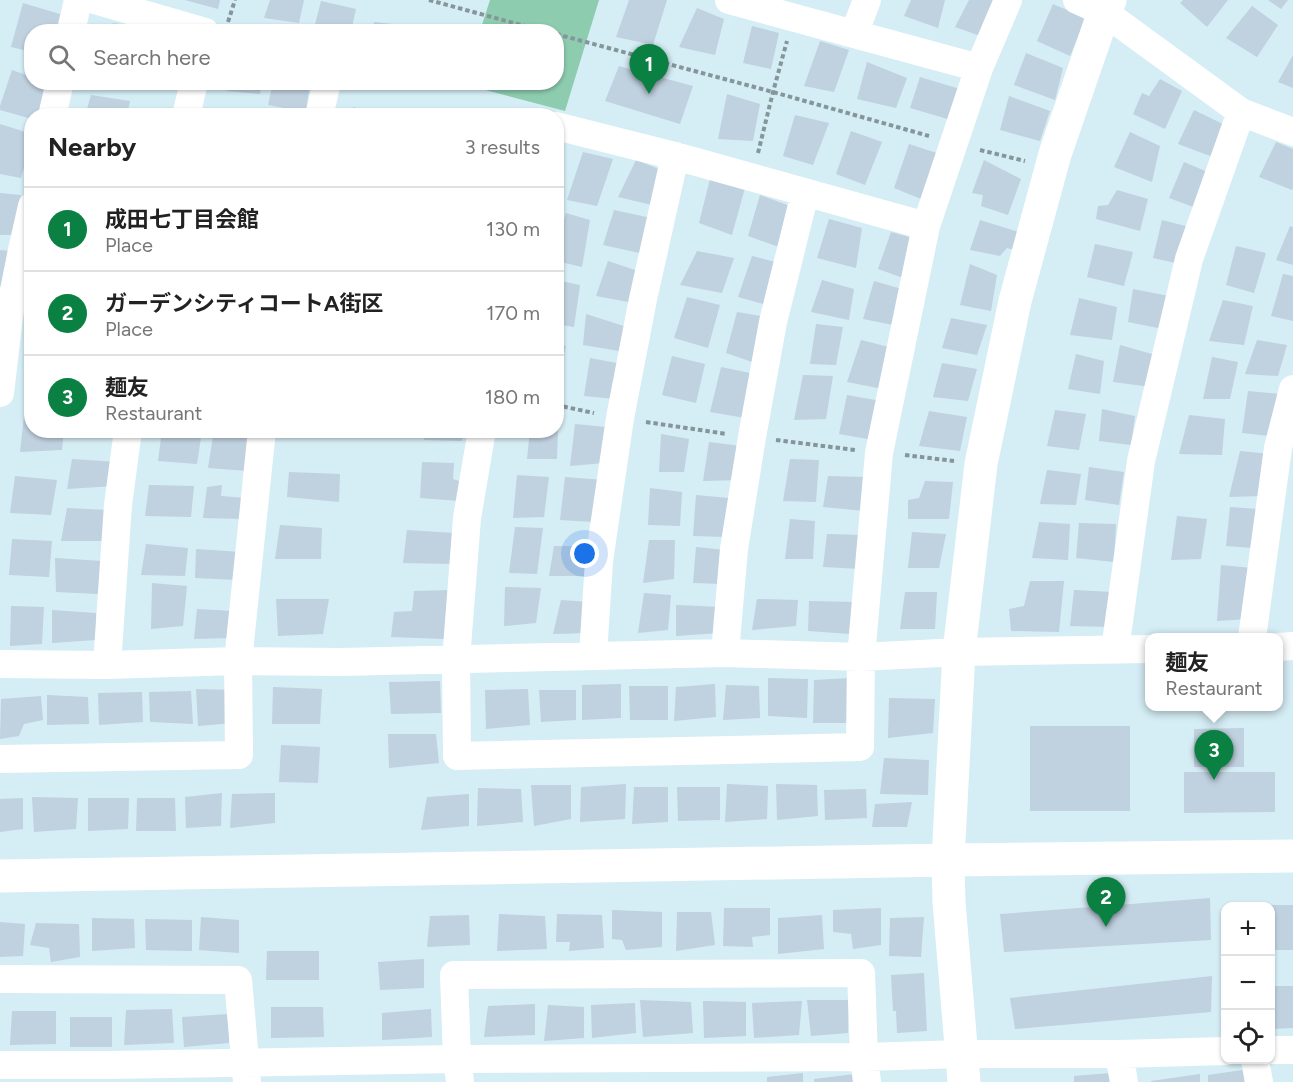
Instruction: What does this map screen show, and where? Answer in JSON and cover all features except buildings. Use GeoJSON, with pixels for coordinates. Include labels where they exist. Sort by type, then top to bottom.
{"type":"FeatureCollection","features":[{"type":"Feature","properties":{"kind":"street"},"geometry":{"type":"LineString","coordinates":[[73,24],[78,0]]}},
{"type":"Feature","properties":{"kind":"street"},"geometry":{"type":"LineString","coordinates":[[95,0],[178,24]]}},
{"type":"Feature","properties":{"kind":"street"},"geometry":{"type":"LineString","coordinates":[[729,0],[979,68]]}},
{"type":"Feature","properties":{"kind":"street"},"geometry":{"type":"LineString","coordinates":[[854,34],[867,0]]}},
{"type":"Feature","properties":{"kind":"street"},"geometry":{"type":"LineString","coordinates":[[481,438],[467,518],[456,660],[457,756],[860,747],[861,657],[879,453],[927,226],[979,68],[1008,0]]}},
{"type":"Feature","properties":{"kind":"street"},"geometry":{"type":"LineString","coordinates":[[963,1068],[949,902],[948,860],[959,652],[981,464],[1015,301],[1097,4],[1240,112],[1293,132]]}},
{"type":"Feature","properties":{"kind":"street"},"geometry":{"type":"LineString","coordinates":[[54,108],[58,90]]}},
{"type":"Feature","properties":{"kind":"street"},"geometry":{"type":"LineString","coordinates":[[188,108],[192,90]]}},
{"type":"Feature","properties":{"kind":"street"},"geometry":{"type":"LineString","coordinates":[[321,108],[325,90]]}},
{"type":"Feature","properties":{"kind":"street"},"geometry":{"type":"LineString","coordinates":[[1115,650],[1141,462],[1189,259],[1240,112]]}},
{"type":"Feature","properties":{"kind":"street"},"geometry":{"type":"LineString","coordinates":[[564,128],[675,156],[927,226]]}},
{"type":"Feature","properties":{"kind":"street"},"geometry":{"type":"LineString","coordinates":[[593,655],[599,561],[620,418],[643,299],[675,156]]}},
{"type":"Feature","properties":{"kind":"street"},"geometry":{"type":"LineString","coordinates":[[725,653],[734,549],[754,426],[773,322],[805,193]]}},
{"type":"Feature","properties":{"kind":"street"},"geometry":{"type":"LineString","coordinates":[[0,393],[9,316],[24,241]]}},
{"type":"Feature","properties":{"kind":"street"},"geometry":{"type":"LineString","coordinates":[[1253,633],[1278,448],[1293,389]]}},
{"type":"Feature","properties":{"kind":"street"},"geometry":{"type":"LineString","coordinates":[[107,665],[118,505],[127,438]]}},
{"type":"Feature","properties":{"kind":"street"},"geometry":{"type":"LineString","coordinates":[[0,759],[239,755],[238,661],[261,438]]}},
{"type":"Feature","properties":{"kind":"street"},"geometry":{"type":"LineString","coordinates":[[0,664],[341,662],[725,653],[861,657],[959,652],[1145,649]]}},
{"type":"Feature","properties":{"kind":"street"},"geometry":{"type":"LineString","coordinates":[[0,876],[1293,856]]}},
{"type":"Feature","properties":{"kind":"street"},"geometry":{"type":"LineString","coordinates":[[458,1070],[454,975],[861,973],[865,1070]]}},
{"type":"Feature","properties":{"kind":"street"},"geometry":{"type":"LineString","coordinates":[[0,980],[238,980],[246,1072]]}},
{"type":"Feature","properties":{"kind":"street"},"geometry":{"type":"LineString","coordinates":[[1275,1050],[1293,1050]]}},
{"type":"Feature","properties":{"kind":"street"},"geometry":{"type":"LineString","coordinates":[[0,1065],[109,1073],[865,1070],[963,1068],[1119,1053],[1221,1051]]}},
{"type":"Feature","properties":{"kind":"street"},"geometry":{"type":"LineString","coordinates":[[1119,1053],[1124,1082]]}},
{"type":"Feature","properties":{"kind":"street"},"geometry":{"type":"LineString","coordinates":[[1256,1064],[1259,1082]]}},
{"type":"Feature","properties":{"kind":"path"},"geometry":{"type":"LineString","coordinates":[[228,24],[235,0]]}},
{"type":"Feature","properties":{"kind":"path"},"geometry":{"type":"LineString","coordinates":[[429,0],[518,24]]}},
{"type":"Feature","properties":{"kind":"path"},"geometry":{"type":"LineString","coordinates":[[752,178],[794,18]]}},
{"type":"Feature","properties":{"kind":"path"},"geometry":{"type":"LineString","coordinates":[[564,36],[1051,168]]}},
{"type":"Feature","properties":{"kind":"green space"},"geometry":{"type":"Polygon","coordinates":[[[490,0],[599,0],[565,111],[564,108],[554,108],[486,90],[564,90],[564,24],[482,24],[490,0]]]}},
{"type":"Feature","properties":{"kind":"place","name":"成田七丁目会館"},"geometry":{"type":"Point","coordinates":[649,94]}},
{"type":"Feature","properties":{"kind":"place","name":"麺友"},"geometry":{"type":"Point","coordinates":[1214,780]}},
{"type":"Feature","properties":{"kind":"place","name":"ガーデンシティコートA街区"},"geometry":{"type":"Point","coordinates":[1106,927]}}]}
